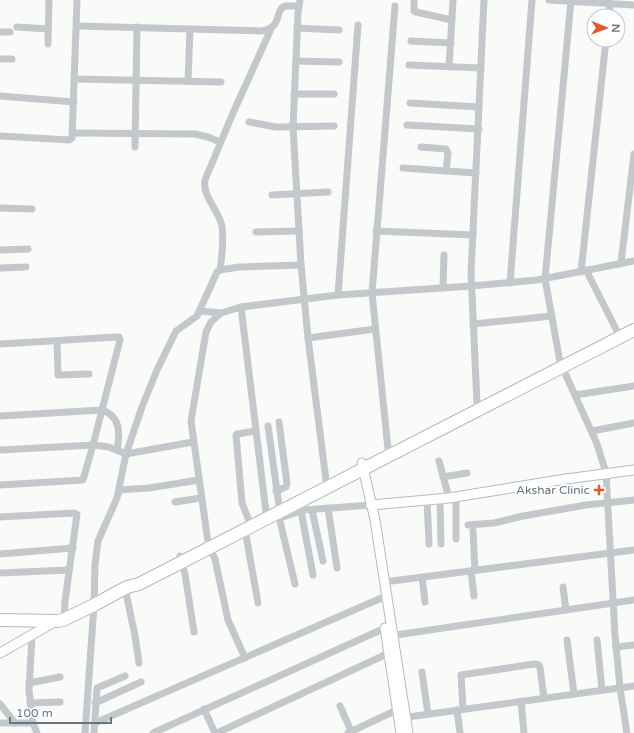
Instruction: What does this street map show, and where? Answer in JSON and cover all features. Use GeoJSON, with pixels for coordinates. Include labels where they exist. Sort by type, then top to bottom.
{"type":"FeatureCollection","features":[{"type":"Feature","properties":{"kind":"highway"},"geometry":{"type":"LineString","coordinates":[[363,466],[388,448],[477,403],[562,365],[634,325]]}},
{"type":"Feature","properties":{"kind":"highway"},"geometry":{"type":"LineString","coordinates":[[0,620],[61,620],[94,605],[126,588],[139,584],[181,559],[247,525],[634,330]]}},
{"type":"Feature","properties":{"kind":"main road"},"geometry":{"type":"LineString","coordinates":[[363,466],[375,520],[384,582],[384,597]]}},
{"type":"Feature","properties":{"kind":"main road"},"geometry":{"type":"LineString","coordinates":[[372,508],[634,470]]}},
{"type":"Feature","properties":{"kind":"main road"},"geometry":{"type":"LineString","coordinates":[[372,508],[371,525],[384,597],[389,653],[402,713],[408,733]]}},
{"type":"Feature","properties":{"kind":"main road"},"geometry":{"type":"LineString","coordinates":[[0,653],[61,620]]}},
{"type":"Feature","properties":{"kind":"main road"},"geometry":{"type":"LineString","coordinates":[[388,633],[402,713],[401,733]]}},
{"type":"Feature","properties":{"kind":"street"},"geometry":{"type":"LineString","coordinates":[[48,44],[49,0]]}},
{"type":"Feature","properties":{"kind":"street"},"geometry":{"type":"LineString","coordinates":[[0,136],[69,140],[72,138],[76,79],[77,0]]}},
{"type":"Feature","properties":{"kind":"street"},"geometry":{"type":"LineString","coordinates":[[414,0],[414,11],[452,20]]}},
{"type":"Feature","properties":{"kind":"street"},"geometry":{"type":"LineString","coordinates":[[449,67],[453,0]]}},
{"type":"Feature","properties":{"kind":"street"},"geometry":{"type":"LineString","coordinates":[[477,403],[471,286],[484,0]]}},
{"type":"Feature","properties":{"kind":"street"},"geometry":{"type":"LineString","coordinates":[[510,283],[532,0]]}},
{"type":"Feature","properties":{"kind":"street"},"geometry":{"type":"LineString","coordinates":[[549,0],[634,5]]}},
{"type":"Feature","properties":{"kind":"street"},"geometry":{"type":"LineString","coordinates":[[571,1],[545,279],[562,365],[592,431],[606,474],[616,647],[620,688],[628,733]]}},
{"type":"Feature","properties":{"kind":"street"},"geometry":{"type":"LineString","coordinates":[[220,270],[222,226],[205,190],[204,184],[206,175],[280,10],[285,6],[300,3],[297,28],[293,127],[303,299],[326,485]]}},
{"type":"Feature","properties":{"kind":"street"},"geometry":{"type":"LineString","coordinates":[[610,4],[610,8]]}},
{"type":"Feature","properties":{"kind":"street"},"geometry":{"type":"LineString","coordinates":[[388,448],[372,293],[395,6]]}},
{"type":"Feature","properties":{"kind":"street"},"geometry":{"type":"LineString","coordinates":[[338,295],[358,25]]}},
{"type":"Feature","properties":{"kind":"street"},"geometry":{"type":"LineString","coordinates":[[77,26],[260,31],[271,29]]}},
{"type":"Feature","properties":{"kind":"street"},"geometry":{"type":"LineString","coordinates":[[135,147],[137,27]]}},
{"type":"Feature","properties":{"kind":"street"},"geometry":{"type":"LineString","coordinates":[[17,28],[48,29]]}},
{"type":"Feature","properties":{"kind":"street"},"geometry":{"type":"LineString","coordinates":[[297,28],[339,30]]}},
{"type":"Feature","properties":{"kind":"street"},"geometry":{"type":"LineString","coordinates":[[188,81],[190,29]]}},
{"type":"Feature","properties":{"kind":"street"},"geometry":{"type":"LineString","coordinates":[[0,32],[10,32]]}},
{"type":"Feature","properties":{"kind":"street"},"geometry":{"type":"LineString","coordinates":[[411,41],[451,43]]}},
{"type":"Feature","properties":{"kind":"street"},"geometry":{"type":"LineString","coordinates":[[605,48],[584,271],[618,333]]}},
{"type":"Feature","properties":{"kind":"street"},"geometry":{"type":"LineString","coordinates":[[0,59],[12,59]]}},
{"type":"Feature","properties":{"kind":"street"},"geometry":{"type":"LineString","coordinates":[[296,61],[339,62]]}},
{"type":"Feature","properties":{"kind":"street"},"geometry":{"type":"LineString","coordinates":[[409,65],[481,68]]}},
{"type":"Feature","properties":{"kind":"street"},"geometry":{"type":"LineString","coordinates":[[76,79],[221,82]]}},
{"type":"Feature","properties":{"kind":"street"},"geometry":{"type":"LineString","coordinates":[[294,94],[334,94]]}},
{"type":"Feature","properties":{"kind":"street"},"geometry":{"type":"LineString","coordinates":[[0,96],[74,102]]}},
{"type":"Feature","properties":{"kind":"street"},"geometry":{"type":"LineString","coordinates":[[410,103],[479,107]]}},
{"type":"Feature","properties":{"kind":"street"},"geometry":{"type":"LineString","coordinates":[[249,122],[276,127],[334,126]]}},
{"type":"Feature","properties":{"kind":"street"},"geometry":{"type":"LineString","coordinates":[[407,125],[479,129]]}},
{"type":"Feature","properties":{"kind":"street"},"geometry":{"type":"LineString","coordinates":[[73,133],[200,135],[220,142]]}},
{"type":"Feature","properties":{"kind":"street"},"geometry":{"type":"LineString","coordinates":[[421,147],[446,149],[448,153],[446,171]]}},
{"type":"Feature","properties":{"kind":"street"},"geometry":{"type":"LineString","coordinates":[[621,263],[634,154]]}},
{"type":"Feature","properties":{"kind":"street"},"geometry":{"type":"LineString","coordinates":[[403,168],[476,172]]}},
{"type":"Feature","properties":{"kind":"street"},"geometry":{"type":"LineString","coordinates":[[272,195],[328,192]]}},
{"type":"Feature","properties":{"kind":"street"},"geometry":{"type":"LineString","coordinates":[[0,208],[32,209]]}},
{"type":"Feature","properties":{"kind":"street"},"geometry":{"type":"LineString","coordinates":[[256,232],[299,231]]}},
{"type":"Feature","properties":{"kind":"street"},"geometry":{"type":"LineString","coordinates":[[376,231],[473,235]]}},
{"type":"Feature","properties":{"kind":"street"},"geometry":{"type":"LineString","coordinates":[[0,250],[28,249]]}},
{"type":"Feature","properties":{"kind":"street"},"geometry":{"type":"LineString","coordinates":[[443,288],[444,255]]}},
{"type":"Feature","properties":{"kind":"street"},"geometry":{"type":"LineString","coordinates":[[200,311],[221,313],[241,307],[338,295],[510,283],[545,279],[634,261]]}},
{"type":"Feature","properties":{"kind":"street"},"geometry":{"type":"LineString","coordinates":[[84,733],[97,545],[101,532],[117,498],[126,454],[154,376],[174,336],[183,325],[193,320],[200,311],[215,275],[220,270],[239,267],[301,265]]}},
{"type":"Feature","properties":{"kind":"street"},"geometry":{"type":"LineString","coordinates":[[0,268],[26,268]]}},
{"type":"Feature","properties":{"kind":"street"},"geometry":{"type":"LineString","coordinates":[[241,307],[256,431],[295,584]]}},
{"type":"Feature","properties":{"kind":"street"},"geometry":{"type":"LineString","coordinates":[[221,313],[211,322],[206,332],[191,421],[209,545],[216,559],[228,620],[245,658]]}},
{"type":"Feature","properties":{"kind":"street"},"geometry":{"type":"LineString","coordinates":[[473,324],[552,316]]}},
{"type":"Feature","properties":{"kind":"street"},"geometry":{"type":"LineString","coordinates":[[308,338],[375,329]]}},
{"type":"Feature","properties":{"kind":"street"},"geometry":{"type":"LineString","coordinates":[[0,344],[119,337],[120,343],[94,445],[83,480],[0,485]]}},
{"type":"Feature","properties":{"kind":"street"},"geometry":{"type":"LineString","coordinates":[[56,340],[58,375],[89,374]]}},
{"type":"Feature","properties":{"kind":"street"},"geometry":{"type":"LineString","coordinates":[[576,395],[634,386]]}},
{"type":"Feature","properties":{"kind":"street"},"geometry":{"type":"LineString","coordinates":[[0,416],[102,410],[110,414],[118,422],[119,438],[117,450]]}},
{"type":"Feature","properties":{"kind":"street"},"geometry":{"type":"LineString","coordinates":[[276,491],[286,487],[287,484],[278,422]]}},
{"type":"Feature","properties":{"kind":"street"},"geometry":{"type":"LineString","coordinates":[[592,431],[634,423]]}},
{"type":"Feature","properties":{"kind":"street"},"geometry":{"type":"LineString","coordinates":[[268,426],[276,491],[276,511]]}},
{"type":"Feature","properties":{"kind":"street"},"geometry":{"type":"LineString","coordinates":[[256,431],[236,435],[242,503],[247,525],[258,603]]}},
{"type":"Feature","properties":{"kind":"street"},"geometry":{"type":"LineString","coordinates":[[0,450],[101,445],[126,454],[194,442]]}},
{"type":"Feature","properties":{"kind":"street"},"geometry":{"type":"LineString","coordinates":[[439,461],[456,539]]}},
{"type":"Feature","properties":{"kind":"street"},"geometry":{"type":"LineString","coordinates":[[443,477],[467,473]]}},
{"type":"Feature","properties":{"kind":"street"},"geometry":{"type":"LineString","coordinates":[[119,490],[149,488],[199,480]]}},
{"type":"Feature","properties":{"kind":"street"},"geometry":{"type":"LineString","coordinates":[[175,502],[201,498]]}},
{"type":"Feature","properties":{"kind":"street"},"geometry":{"type":"LineString","coordinates":[[441,544],[448,498]]}},
{"type":"Feature","properties":{"kind":"street"},"geometry":{"type":"LineString","coordinates":[[427,500],[429,544]]}},
{"type":"Feature","properties":{"kind":"street"},"geometry":{"type":"LineString","coordinates":[[468,525],[494,523],[523,516],[608,502],[634,500]]}},
{"type":"Feature","properties":{"kind":"street"},"geometry":{"type":"LineString","coordinates":[[276,511],[301,511],[328,508],[372,508]]}},
{"type":"Feature","properties":{"kind":"street"},"geometry":{"type":"LineString","coordinates":[[328,508],[336,568]]}},
{"type":"Feature","properties":{"kind":"street"},"geometry":{"type":"LineString","coordinates":[[312,510],[323,561]]}},
{"type":"Feature","properties":{"kind":"street"},"geometry":{"type":"LineString","coordinates":[[301,511],[313,575]]}},
{"type":"Feature","properties":{"kind":"street"},"geometry":{"type":"LineString","coordinates":[[0,517],[76,513],[77,517],[73,548],[61,620]]}},
{"type":"Feature","properties":{"kind":"street"},"geometry":{"type":"LineString","coordinates":[[473,531],[474,596]]}},
{"type":"Feature","properties":{"kind":"street"},"geometry":{"type":"LineString","coordinates":[[0,554],[73,548]]}},
{"type":"Feature","properties":{"kind":"street"},"geometry":{"type":"LineString","coordinates":[[384,582],[634,550]]}},
{"type":"Feature","properties":{"kind":"street"},"geometry":{"type":"LineString","coordinates":[[181,559],[194,632]]}},
{"type":"Feature","properties":{"kind":"street"},"geometry":{"type":"LineString","coordinates":[[0,573],[69,570]]}},
{"type":"Feature","properties":{"kind":"street"},"geometry":{"type":"LineString","coordinates":[[422,577],[425,602]]}},
{"type":"Feature","properties":{"kind":"street"},"geometry":{"type":"LineString","coordinates":[[563,587],[566,610]]}},
{"type":"Feature","properties":{"kind":"street"},"geometry":{"type":"LineString","coordinates":[[126,588],[135,636],[138,663]]}},
{"type":"Feature","properties":{"kind":"street"},"geometry":{"type":"LineString","coordinates":[[95,723],[384,597]]}},
{"type":"Feature","properties":{"kind":"street"},"geometry":{"type":"LineString","coordinates":[[153,733],[204,709],[388,633],[634,600]]}},
{"type":"Feature","properties":{"kind":"street"},"geometry":{"type":"LineString","coordinates":[[32,635],[29,683],[30,703],[33,723],[37,733]]}},
{"type":"Feature","properties":{"kind":"street"},"geometry":{"type":"LineString","coordinates":[[567,640],[574,694]]}},
{"type":"Feature","properties":{"kind":"street"},"geometry":{"type":"LineString","coordinates":[[597,640],[602,690]]}},
{"type":"Feature","properties":{"kind":"street"},"geometry":{"type":"LineString","coordinates":[[616,647],[634,645]]}},
{"type":"Feature","properties":{"kind":"street"},"geometry":{"type":"LineString","coordinates":[[204,709],[216,733],[389,653]]}},
{"type":"Feature","properties":{"kind":"street"},"geometry":{"type":"LineString","coordinates":[[460,733],[461,675],[534,664],[539,665],[544,698]]}},
{"type":"Feature","properties":{"kind":"street"},"geometry":{"type":"LineString","coordinates":[[422,672],[428,714]]}},
{"type":"Feature","properties":{"kind":"street"},"geometry":{"type":"LineString","coordinates":[[94,733],[96,690],[98,686],[126,676]]}},
{"type":"Feature","properties":{"kind":"street"},"geometry":{"type":"LineString","coordinates":[[29,683],[60,677]]}},
{"type":"Feature","properties":{"kind":"street"},"geometry":{"type":"LineString","coordinates":[[96,703],[141,682]]}},
{"type":"Feature","properties":{"kind":"street"},"geometry":{"type":"LineString","coordinates":[[340,706],[351,733],[402,713],[428,714],[634,686]]}},
{"type":"Feature","properties":{"kind":"street"},"geometry":{"type":"LineString","coordinates":[[521,701],[524,733]]}},
{"type":"Feature","properties":{"kind":"street"},"geometry":{"type":"LineString","coordinates":[[30,703],[60,702]]}},
{"type":"Feature","properties":{"kind":"street"},"geometry":{"type":"LineString","coordinates":[[0,704],[15,723]]}},
{"type":"Feature","properties":{"kind":"street"},"geometry":{"type":"LineString","coordinates":[[0,723],[33,723]]}},
{"type":"Feature","properties":{"kind":"place","name":"Akshar Clinic"},"geometry":{"type":"Point","coordinates":[599,490]}}]}
